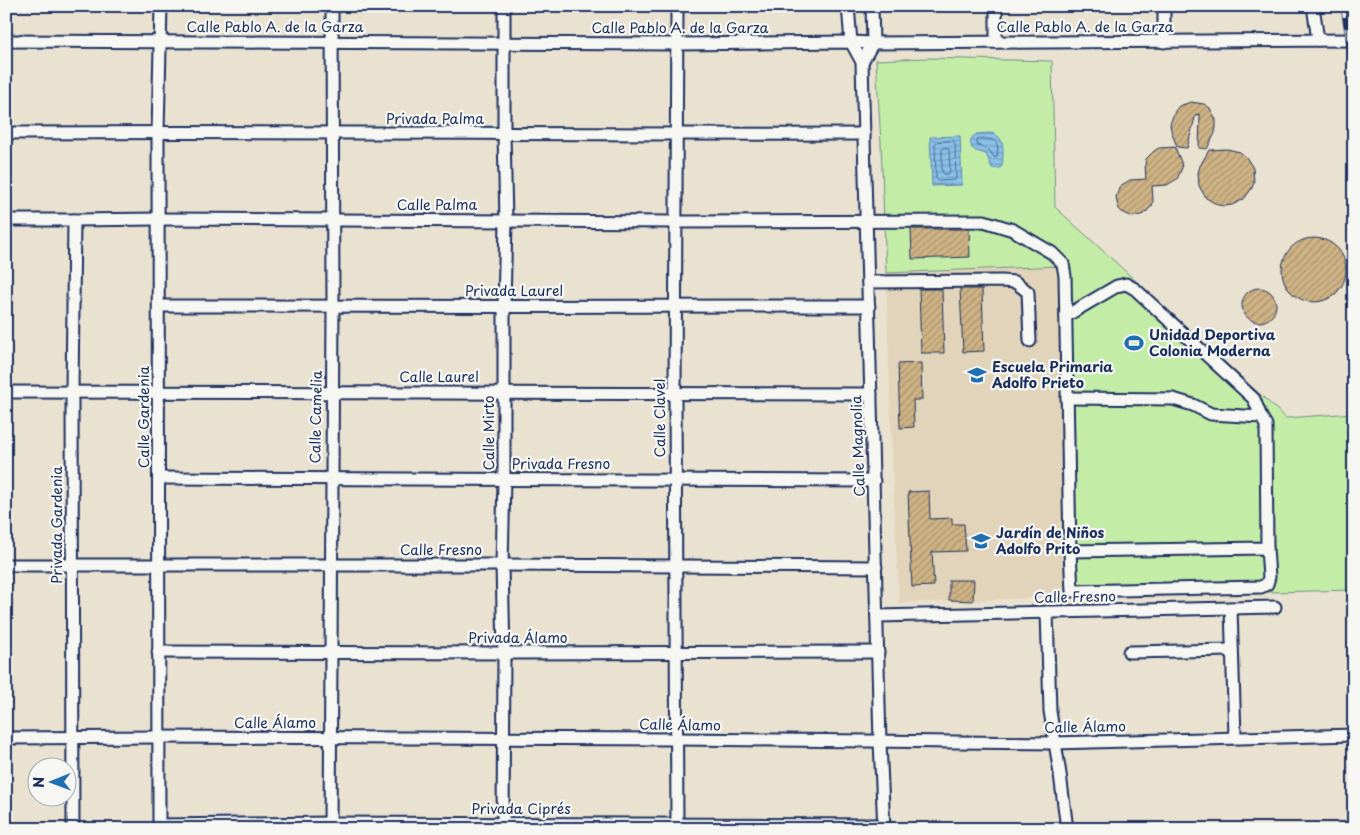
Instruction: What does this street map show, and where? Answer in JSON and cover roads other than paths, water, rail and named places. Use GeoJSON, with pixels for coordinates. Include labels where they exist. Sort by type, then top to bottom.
{"type":"FeatureCollection","features":[{"type":"Feature","properties":{"kind":"street","name":"Calle Gardenia"},"geometry":{"type":"LineString","coordinates":[[159,827],[158,132],[161,6]]}},
{"type":"Feature","properties":{"kind":"street","name":"Calle Camelia"},"geometry":{"type":"LineString","coordinates":[[330,826],[333,220],[332,6]]}},
{"type":"Feature","properties":{"kind":"street","name":"Calle Mirto"},"geometry":{"type":"LineString","coordinates":[[503,826],[504,653],[502,565],[506,221],[504,6]]}},
{"type":"Feature","properties":{"kind":"street","name":"Calle Clavel"},"geometry":{"type":"LineString","coordinates":[[677,826],[675,307],[678,6]]}},
{"type":"Feature","properties":{"kind":"street","name":"Calle Magnolia"},"geometry":{"type":"LineString","coordinates":[[848,6],[851,42],[862,62],[880,742],[884,827]]}},
{"type":"Feature","properties":{"kind":"street"},"geometry":{"type":"LineString","coordinates":[[862,62],[873,43],[872,6]]}},
{"type":"Feature","properties":{"kind":"street"},"geometry":{"type":"LineString","coordinates":[[996,6],[996,42]]}},
{"type":"Feature","properties":{"kind":"street"},"geometry":{"type":"LineString","coordinates":[[1164,6],[1164,42]]}},
{"type":"Feature","properties":{"kind":"street"},"geometry":{"type":"LineString","coordinates":[[1313,6],[1318,40]]}},
{"type":"Feature","properties":{"kind":"street","name":"Calle Pablo A. de la Garza"},"geometry":{"type":"LineString","coordinates":[[6,41],[678,44],[1354,40]]}},
{"type":"Feature","properties":{"kind":"street","name":"Privada Palma"},"geometry":{"type":"LineString","coordinates":[[6,133],[864,134]]}},
{"type":"Feature","properties":{"kind":"street","name":"Calle Palma"},"geometry":{"type":"LineString","coordinates":[[6,220],[984,221],[1013,230],[1052,253],[1063,264],[1066,316]]}},
{"type":"Feature","properties":{"kind":"street","name":"Privada Gardenia"},"geometry":{"type":"LineString","coordinates":[[73,829],[72,392],[74,220]]}},
{"type":"Feature","properties":{"kind":"street"},"geometry":{"type":"LineString","coordinates":[[868,282],[1002,280],[1016,282],[1028,292],[1030,341]]}},
{"type":"Feature","properties":{"kind":"street"},"geometry":{"type":"LineString","coordinates":[[1126,284],[1135,288],[1254,399],[1266,425],[1269,577],[1267,584],[1261,587],[1072,591],[1066,316],[1117,286],[1126,284]]}},
{"type":"Feature","properties":{"kind":"street","name":"Privada Laurel"},"geometry":{"type":"LineString","coordinates":[[159,306],[869,306]]}},
{"type":"Feature","properties":{"kind":"street","name":"Calle Laurel"},"geometry":{"type":"LineString","coordinates":[[6,392],[871,394]]}},
{"type":"Feature","properties":{"kind":"street"},"geometry":{"type":"LineString","coordinates":[[1068,398],[1173,399],[1193,405],[1211,414],[1254,415],[1261,417]]}},
{"type":"Feature","properties":{"kind":"street","name":"Privada Fresno"},"geometry":{"type":"LineString","coordinates":[[158,478],[874,481]]}},
{"type":"Feature","properties":{"kind":"street"},"geometry":{"type":"LineString","coordinates":[[1070,552],[1267,548]]}},
{"type":"Feature","properties":{"kind":"street","name":"Calle Fresno"},"geometry":{"type":"LineString","coordinates":[[6,565],[876,567]]}},
{"type":"Feature","properties":{"kind":"street","name":"Calle Fresno"},"geometry":{"type":"LineString","coordinates":[[877,616],[1274,607]]}},
{"type":"Feature","properties":{"kind":"street"},"geometry":{"type":"LineString","coordinates":[[1231,608],[1235,737]]}},
{"type":"Feature","properties":{"kind":"street"},"geometry":{"type":"LineString","coordinates":[[1047,612],[1050,711],[1067,829]]}},
{"type":"Feature","properties":{"kind":"street"},"geometry":{"type":"LineString","coordinates":[[1129,652],[1232,650]]}},
{"type":"Feature","properties":{"kind":"street","name":"Privada Álamo"},"geometry":{"type":"LineString","coordinates":[[158,652],[878,652]]}},
{"type":"Feature","properties":{"kind":"street","name":"Calle Álamo"},"geometry":{"type":"LineString","coordinates":[[6,738],[676,739],[1054,743],[1354,735]]}},
{"type":"Feature","properties":{"kind":"street","name":"Privada Ciprés"},"geometry":{"type":"LineString","coordinates":[[159,827],[884,827]]}},
{"type":"Feature","properties":{"kind":"water"},"geometry":{"type":"Polygon","coordinates":[[[992,133],[1000,139],[1003,157],[1002,166],[999,169],[992,168],[986,154],[972,148],[971,140],[977,134],[992,133]]]}},
{"type":"Feature","properties":{"kind":"water"},"geometry":{"type":"Polygon","coordinates":[[[960,136],[962,185],[932,186],[930,137],[960,136]]]}},
{"type":"Feature","properties":{"kind":"railway"},"geometry":{"type":"LineString","coordinates":[[1343,6],[1354,74]]}},
{"type":"Feature","properties":{"kind":"place","name":"Unidad Deportiva Colonia Moderna"},"geometry":{"type":"Point","coordinates":[1134,343]}},
{"type":"Feature","properties":{"kind":"place","name":"Escuela Primaria Adolfo Prieto"},"geometry":{"type":"Point","coordinates":[977,375]}},
{"type":"Feature","properties":{"kind":"place","name":"Jardín de Niños Adolfo Prito"},"geometry":{"type":"Point","coordinates":[981,541]}}]}
